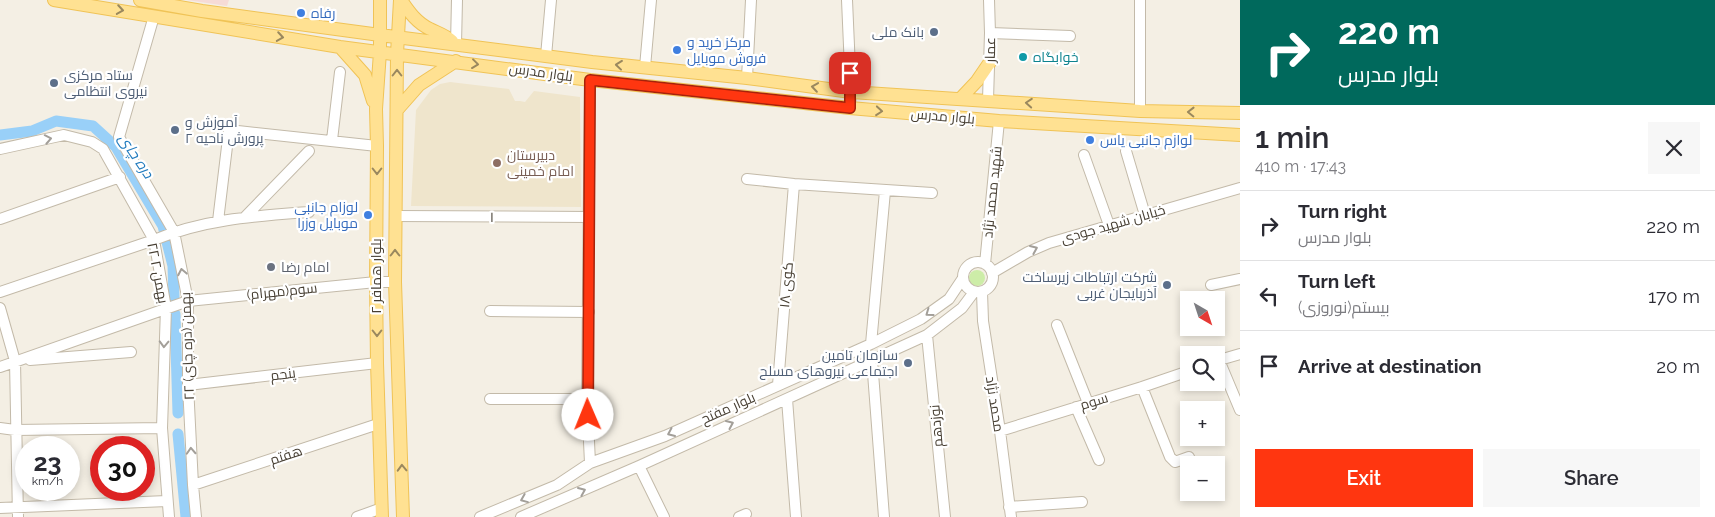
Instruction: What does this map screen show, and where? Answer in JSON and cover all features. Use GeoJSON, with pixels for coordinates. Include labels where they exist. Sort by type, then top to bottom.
{"type":"FeatureCollection","features":[{"type":"Feature","properties":{"kind":"main road","name":"بلوار مدرس"},"geometry":{"type":"LineString","coordinates":[[54,0],[156,6],[592,62],[747,78],[851,92],[1140,111],[1240,113]]}},
{"type":"Feature","properties":{"kind":"main road","name":"بلوار مدرس"},"geometry":{"type":"LineString","coordinates":[[140,0],[156,6],[340,46],[590,79],[850,108],[999,121],[1240,135]]}},
{"type":"Feature","properties":{"kind":"main road","name":"بلوار همافر ۲"},"geometry":{"type":"LineString","coordinates":[[380,0],[380,52],[376,109],[376,282],[378,424],[382,512]]}},
{"type":"Feature","properties":{"kind":"main road","name":"بلوار همافر ۲"},"geometry":{"type":"LineString","coordinates":[[400,0],[397,54],[395,282],[403,517]]}},
{"type":"Feature","properties":{"kind":"main road"},"geometry":{"type":"LineString","coordinates":[[400,0],[420,23],[447,37],[456,44]]}},
{"type":"Feature","properties":{"kind":"main road"},"geometry":{"type":"LineString","coordinates":[[340,46],[365,75],[376,109]]}},
{"type":"Feature","properties":{"kind":"main road"},"geometry":{"type":"LineString","coordinates":[[397,110],[419,85],[456,61]]}},
{"type":"Feature","properties":{"kind":"main road"},"geometry":{"type":"LineString","coordinates":[[590,79],[592,62]]}},
{"type":"Feature","properties":{"kind":"main road"},"geometry":{"type":"LineString","coordinates":[[960,99],[977,81],[990,62]]}},
{"type":"Feature","properties":{"kind":"main road"},"geometry":{"type":"LineString","coordinates":[[1140,111],[1140,128]]}},
{"type":"Feature","properties":{"kind":"main road"},"geometry":{"type":"LineString","coordinates":[[403,500],[413,517]]}},
{"type":"Feature","properties":{"kind":"street"},"geometry":{"type":"LineString","coordinates":[[456,44],[457,0]]}},
{"type":"Feature","properties":{"kind":"street"},"geometry":{"type":"LineString","coordinates":[[546,56],[551,0]]}},
{"type":"Feature","properties":{"kind":"street"},"geometry":{"type":"LineString","coordinates":[[645,67],[651,0]]}},
{"type":"Feature","properties":{"kind":"street"},"geometry":{"type":"LineString","coordinates":[[747,78],[751,0]]}},
{"type":"Feature","properties":{"kind":"street"},"geometry":{"type":"LineString","coordinates":[[847,0],[850,108]]}},
{"type":"Feature","properties":{"kind":"street","name":"عمار"},"geometry":{"type":"LineString","coordinates":[[988,100],[990,62],[989,0]]}},
{"type":"Feature","properties":{"kind":"street"},"geometry":{"type":"LineString","coordinates":[[1140,0],[1140,111]]}},
{"type":"Feature","properties":{"kind":"street","name":"۲۲ بهمن (دره چای)"},"geometry":{"type":"LineString","coordinates":[[156,6],[119,137],[174,232],[188,301],[188,385],[196,517]]}},
{"type":"Feature","properties":{"kind":"street"},"geometry":{"type":"LineString","coordinates":[[990,33],[1070,36]]}},
{"type":"Feature","properties":{"kind":"street"},"geometry":{"type":"LineString","coordinates":[[332,140],[340,72]]}},
{"type":"Feature","properties":{"kind":"street"},"geometry":{"type":"LineString","coordinates":[[590,79],[587,399],[590,463]]}},
{"type":"Feature","properties":{"kind":"street","name":"شهید محمد نژاد"},"geometry":{"type":"LineString","coordinates":[[985,264],[999,121]]}},
{"type":"Feature","properties":{"kind":"street"},"geometry":{"type":"LineString","coordinates":[[218,221],[229,130],[377,146]]}},
{"type":"Feature","properties":{"kind":"street","name":"۲۲ بهمن ۲"},"geometry":{"type":"LineString","coordinates":[[0,149],[64,136],[92,142],[104,149],[154,240],[166,308],[162,428],[169,517]]}},
{"type":"Feature","properties":{"kind":"street"},"geometry":{"type":"LineString","coordinates":[[245,217],[309,151]]}},
{"type":"Feature","properties":{"kind":"street"},"geometry":{"type":"LineString","coordinates":[[1126,151],[1145,215]]}},
{"type":"Feature","properties":{"kind":"street"},"geometry":{"type":"LineString","coordinates":[[1084,155],[1109,226]]}},
{"type":"Feature","properties":{"kind":"street"},"geometry":{"type":"LineString","coordinates":[[0,219],[120,177]]}},
{"type":"Feature","properties":{"kind":"street"},"geometry":{"type":"LineString","coordinates":[[748,179],[885,191],[932,193]]}},
{"type":"Feature","properties":{"kind":"street","name":"کوی ۱۸"},"geometry":{"type":"LineString","coordinates":[[778,386],[794,184]]}},
{"type":"Feature","properties":{"kind":"street","name":"خیابان شهید جودی"},"geometry":{"type":"LineString","coordinates":[[992,273],[1028,252],[1049,243],[1240,188]]}},
{"type":"Feature","properties":{"kind":"street"},"geometry":{"type":"LineString","coordinates":[[871,344],[885,191]]}},
{"type":"Feature","properties":{"kind":"street"},"geometry":{"type":"LineString","coordinates":[[0,292],[174,232],[218,221],[245,217],[309,212]]}},
{"type":"Feature","properties":{"kind":"street","name":"۱"},"geometry":{"type":"LineString","coordinates":[[395,216],[589,217]]}},
{"type":"Feature","properties":{"kind":"street"},"geometry":{"type":"LineString","coordinates":[[977,262],[985,264],[992,273],[991,284],[978,292],[967,288],[962,278],[964,270],[977,262]]}},
{"type":"Feature","properties":{"kind":"street","name":"بلوار مفتح"},"geometry":{"type":"LineString","coordinates":[[480,517],[557,485],[590,463],[665,436],[871,344],[928,314],[949,299],[962,278]]}},
{"type":"Feature","properties":{"kind":"street"},"geometry":{"type":"LineString","coordinates":[[1211,286],[1240,279]]}},
{"type":"Feature","properties":{"kind":"street","name":"سوم(مهرام)"},"geometry":{"type":"LineString","coordinates":[[166,308],[188,301],[376,282],[395,282]]}},
{"type":"Feature","properties":{"kind":"street","name":"بلوار مفتح"},"geometry":{"type":"LineString","coordinates":[[521,517],[639,466],[927,335],[962,308],[978,292]]}},
{"type":"Feature","properties":{"kind":"street","name":"محمد نژاد"},"geometry":{"type":"LineString","coordinates":[[978,292],[1000,431],[1010,512]]}},
{"type":"Feature","properties":{"kind":"street"},"geometry":{"type":"LineString","coordinates":[[0,308],[15,361],[18,513]]}},
{"type":"Feature","properties":{"kind":"street"},"geometry":{"type":"LineString","coordinates":[[0,366],[166,308]]}},
{"type":"Feature","properties":{"kind":"street"},"geometry":{"type":"LineString","coordinates":[[490,311],[589,312]]}},
{"type":"Feature","properties":{"kind":"street"},"geometry":{"type":"LineString","coordinates":[[1057,325],[1088,403]]}},
{"type":"Feature","properties":{"kind":"street","name":"نوزدهم"},"geometry":{"type":"LineString","coordinates":[[927,335],[945,517]]}},
{"type":"Feature","properties":{"kind":"street"},"geometry":{"type":"LineString","coordinates":[[15,361],[131,352]]}},
{"type":"Feature","properties":{"kind":"street"},"geometry":{"type":"LineString","coordinates":[[1225,358],[1240,354]]}},
{"type":"Feature","properties":{"kind":"street"},"geometry":{"type":"LineString","coordinates":[[872,360],[884,517]]}},
{"type":"Feature","properties":{"kind":"street","name":"پنجم"},"geometry":{"type":"LineString","coordinates":[[188,385],[377,363]]}},
{"type":"Feature","properties":{"kind":"street","name":"سوم"},"geometry":{"type":"LineString","coordinates":[[1000,431],[1180,374]]}},
{"type":"Feature","properties":{"kind":"street"},"geometry":{"type":"LineString","coordinates":[[1225,376],[1240,410]]}},
{"type":"Feature","properties":{"kind":"street"},"geometry":{"type":"LineString","coordinates":[[1142,387],[1170,458],[1175,462],[1180,460]]}},
{"type":"Feature","properties":{"kind":"street"},"geometry":{"type":"LineString","coordinates":[[490,399],[587,399]]}},
{"type":"Feature","properties":{"kind":"street"},"geometry":{"type":"LineString","coordinates":[[787,399],[796,517]]}},
{"type":"Feature","properties":{"kind":"street"},"geometry":{"type":"LineString","coordinates":[[742,402],[749,416]]}},
{"type":"Feature","properties":{"kind":"street"},"geometry":{"type":"LineString","coordinates":[[1076,407],[1099,460]]}},
{"type":"Feature","properties":{"kind":"street","name":"هفتم"},"geometry":{"type":"LineString","coordinates":[[193,486],[378,424]]}},
{"type":"Feature","properties":{"kind":"street"},"geometry":{"type":"LineString","coordinates":[[0,428],[16,430],[162,428]]}},
{"type":"Feature","properties":{"kind":"street"},"geometry":{"type":"LineString","coordinates":[[639,466],[664,517]]}},
{"type":"Feature","properties":{"kind":"street"},"geometry":{"type":"LineString","coordinates":[[0,508],[18,513],[167,502]]}},
{"type":"Feature","properties":{"kind":"street"},"geometry":{"type":"LineString","coordinates":[[1010,512],[1082,502]]}},
{"type":"Feature","properties":{"kind":"street"},"geometry":{"type":"LineString","coordinates":[[538,517],[545,507]]}},
{"type":"Feature","properties":{"kind":"street"},"geometry":{"type":"LineString","coordinates":[[357,517],[382,512]]}},
{"type":"Feature","properties":{"kind":"shaded area"},"geometry":{"type":"Polygon","coordinates":[[[187,0],[229,0],[227,6],[187,0]]]}},
{"type":"Feature","properties":{"kind":"shaded area","name":"دبیرستان امام خمینی"},"geometry":{"type":"Polygon","coordinates":[[[450,82],[509,89],[515,101],[525,102],[534,91],[580,97],[581,207],[411,206],[416,110],[431,90],[440,84],[450,82]]]}},
{"type":"Feature","properties":{"kind":"green space"},"geometry":{"type":"Polygon","coordinates":[[[977,270],[985,278],[977,286],[969,278],[977,270]]]}},
{"type":"Feature","properties":{"kind":"waterway","name":"دره چای"},"geometry":{"type":"LineString","coordinates":[[0,135],[32,131],[56,121],[93,126],[116,147],[163,226],[173,266],[174,297]]}},
{"type":"Feature","properties":{"kind":"waterway","name":"دره چای"},"geometry":{"type":"LineString","coordinates":[[175,314],[178,413]]}},
{"type":"Feature","properties":{"kind":"waterway","name":"دره چای"},"geometry":{"type":"LineString","coordinates":[[178,434],[186,517]]}},
{"type":"Feature","properties":{"kind":"place","name":"رفاه"},"geometry":{"type":"Point","coordinates":[301,13]}},
{"type":"Feature","properties":{"kind":"place","name":"بانک ملی"},"geometry":{"type":"Point","coordinates":[934,32]}},
{"type":"Feature","properties":{"kind":"place","name":"مرکز خرید و فروش موبایل"},"geometry":{"type":"Point","coordinates":[677,50]}},
{"type":"Feature","properties":{"kind":"place","name":"خوابگاه"},"geometry":{"type":"Point","coordinates":[1023,57]}},
{"type":"Feature","properties":{"kind":"place","name":"ستاد مرکزی نیروی انتظامی"},"geometry":{"type":"Point","coordinates":[54,83]}},
{"type":"Feature","properties":{"kind":"place","name":"آموزش و پرورش ناحیه ۲"},"geometry":{"type":"Point","coordinates":[175,130]}},
{"type":"Feature","properties":{"kind":"place","name":"لوازم جانبی یاس"},"geometry":{"type":"Point","coordinates":[1090,140]}},
{"type":"Feature","properties":{"kind":"place","name":"دبیرستان امام خمینی"},"geometry":{"type":"Point","coordinates":[497,163]}},
{"type":"Feature","properties":{"kind":"place","name":"لوزام جانبی موبایل وزرا"},"geometry":{"type":"Point","coordinates":[368,215]}},
{"type":"Feature","properties":{"kind":"place","name":"امام رضا"},"geometry":{"type":"Point","coordinates":[271,267]}},
{"type":"Feature","properties":{"kind":"place","name":"شرکت ارتباطات زیرساخت آذربایجان غربی"},"geometry":{"type":"Point","coordinates":[1167,285]}},
{"type":"Feature","properties":{"kind":"place","name":"سازمان تامین اجتماعی نیروهای مسلح"},"geometry":{"type":"Point","coordinates":[908,363]}},
{"type":"Feature","properties":{"kind":"route"},"geometry":{"type":"LineString","coordinates":[[588,415],[590,80],[850,108],[850,73]]}}]}
